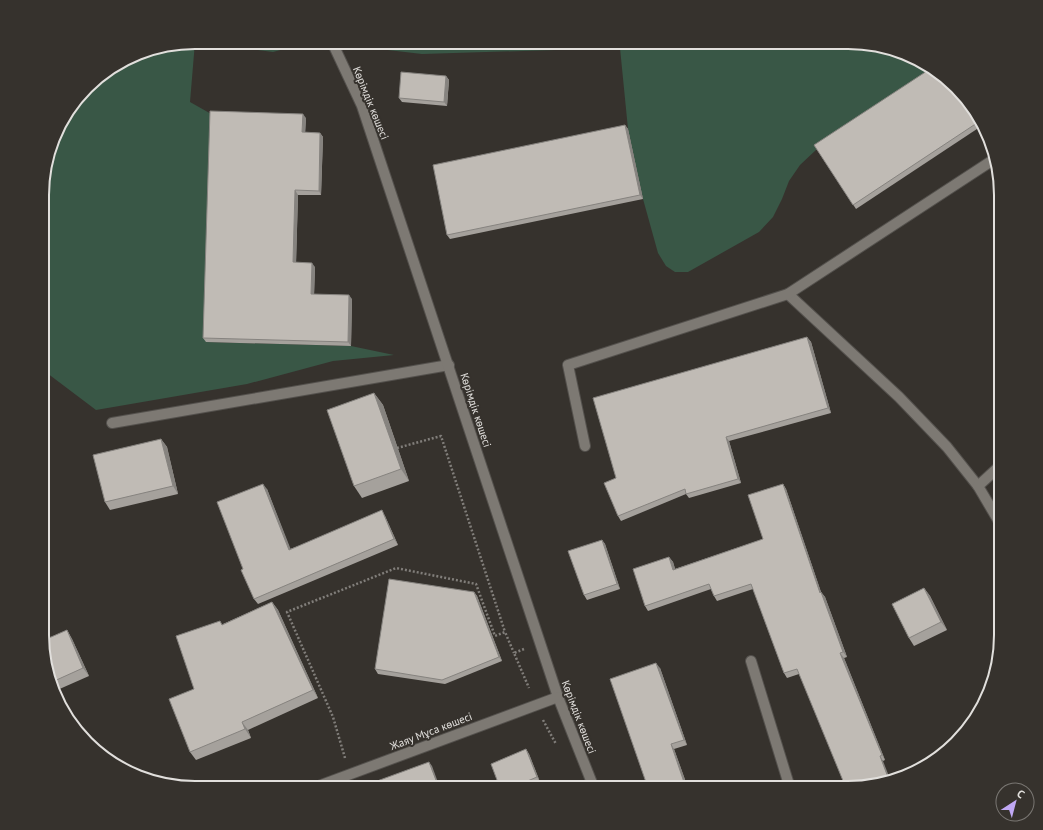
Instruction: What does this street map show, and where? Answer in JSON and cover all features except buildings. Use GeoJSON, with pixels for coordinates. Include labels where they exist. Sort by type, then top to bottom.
{"type":"FeatureCollection","features":[{"type":"Feature","properties":{"kind":"street","name":"Көрімдік көшесі"},"geometry":{"type":"LineString","coordinates":[[335,49],[362,106],[558,697],[591,781]]}},
{"type":"Feature","properties":{"kind":"street"},"geometry":{"type":"LineString","coordinates":[[585,446],[568,365],[788,294],[990,162]]}},
{"type":"Feature","properties":{"kind":"street"},"geometry":{"type":"LineString","coordinates":[[788,294],[899,396],[947,447],[978,486],[994,513]]}},
{"type":"Feature","properties":{"kind":"street"},"geometry":{"type":"LineString","coordinates":[[112,423],[449,365]]}},
{"type":"Feature","properties":{"kind":"street"},"geometry":{"type":"LineString","coordinates":[[978,486],[994,471]]}},
{"type":"Feature","properties":{"kind":"street"},"geometry":{"type":"LineString","coordinates":[[751,661],[788,781]]}},
{"type":"Feature","properties":{"kind":"street","name":"Жаяу Мұса көшесі"},"geometry":{"type":"LineString","coordinates":[[331,781],[558,697]]}},
{"type":"Feature","properties":{"kind":"path"},"geometry":{"type":"LineString","coordinates":[[397,448],[441,436],[505,632],[514,653]]}},
{"type":"Feature","properties":{"kind":"path"},"geometry":{"type":"LineString","coordinates":[[349,774],[333,717],[287,612],[396,568],[476,584],[495,636],[505,632]]}},
{"type":"Feature","properties":{"kind":"green space"},"geometry":{"type":"Polygon","coordinates":[[[194,49],[190,102],[213,115],[206,342],[351,346],[394,355],[333,361],[247,384],[96,410],[49,375],[49,186],[54,158],[60,139],[79,106],[106,79],[139,60],[176,50],[194,49]]]}},
{"type":"Feature","properties":{"kind":"green space"},"geometry":{"type":"Polygon","coordinates":[[[250,49],[284,49],[273,52],[250,49]]]}},
{"type":"Feature","properties":{"kind":"green space"},"geometry":{"type":"Polygon","coordinates":[[[379,49],[587,49],[422,54],[379,49]]]}},
{"type":"Feature","properties":{"kind":"green space"},"geometry":{"type":"Polygon","coordinates":[[[620,49],[857,49],[885,54],[904,60],[930,75],[817,149],[800,165],[789,181],[773,217],[759,232],[688,272],[675,272],[666,266],[658,253],[643,199],[628,129],[620,49]]]}}]}
